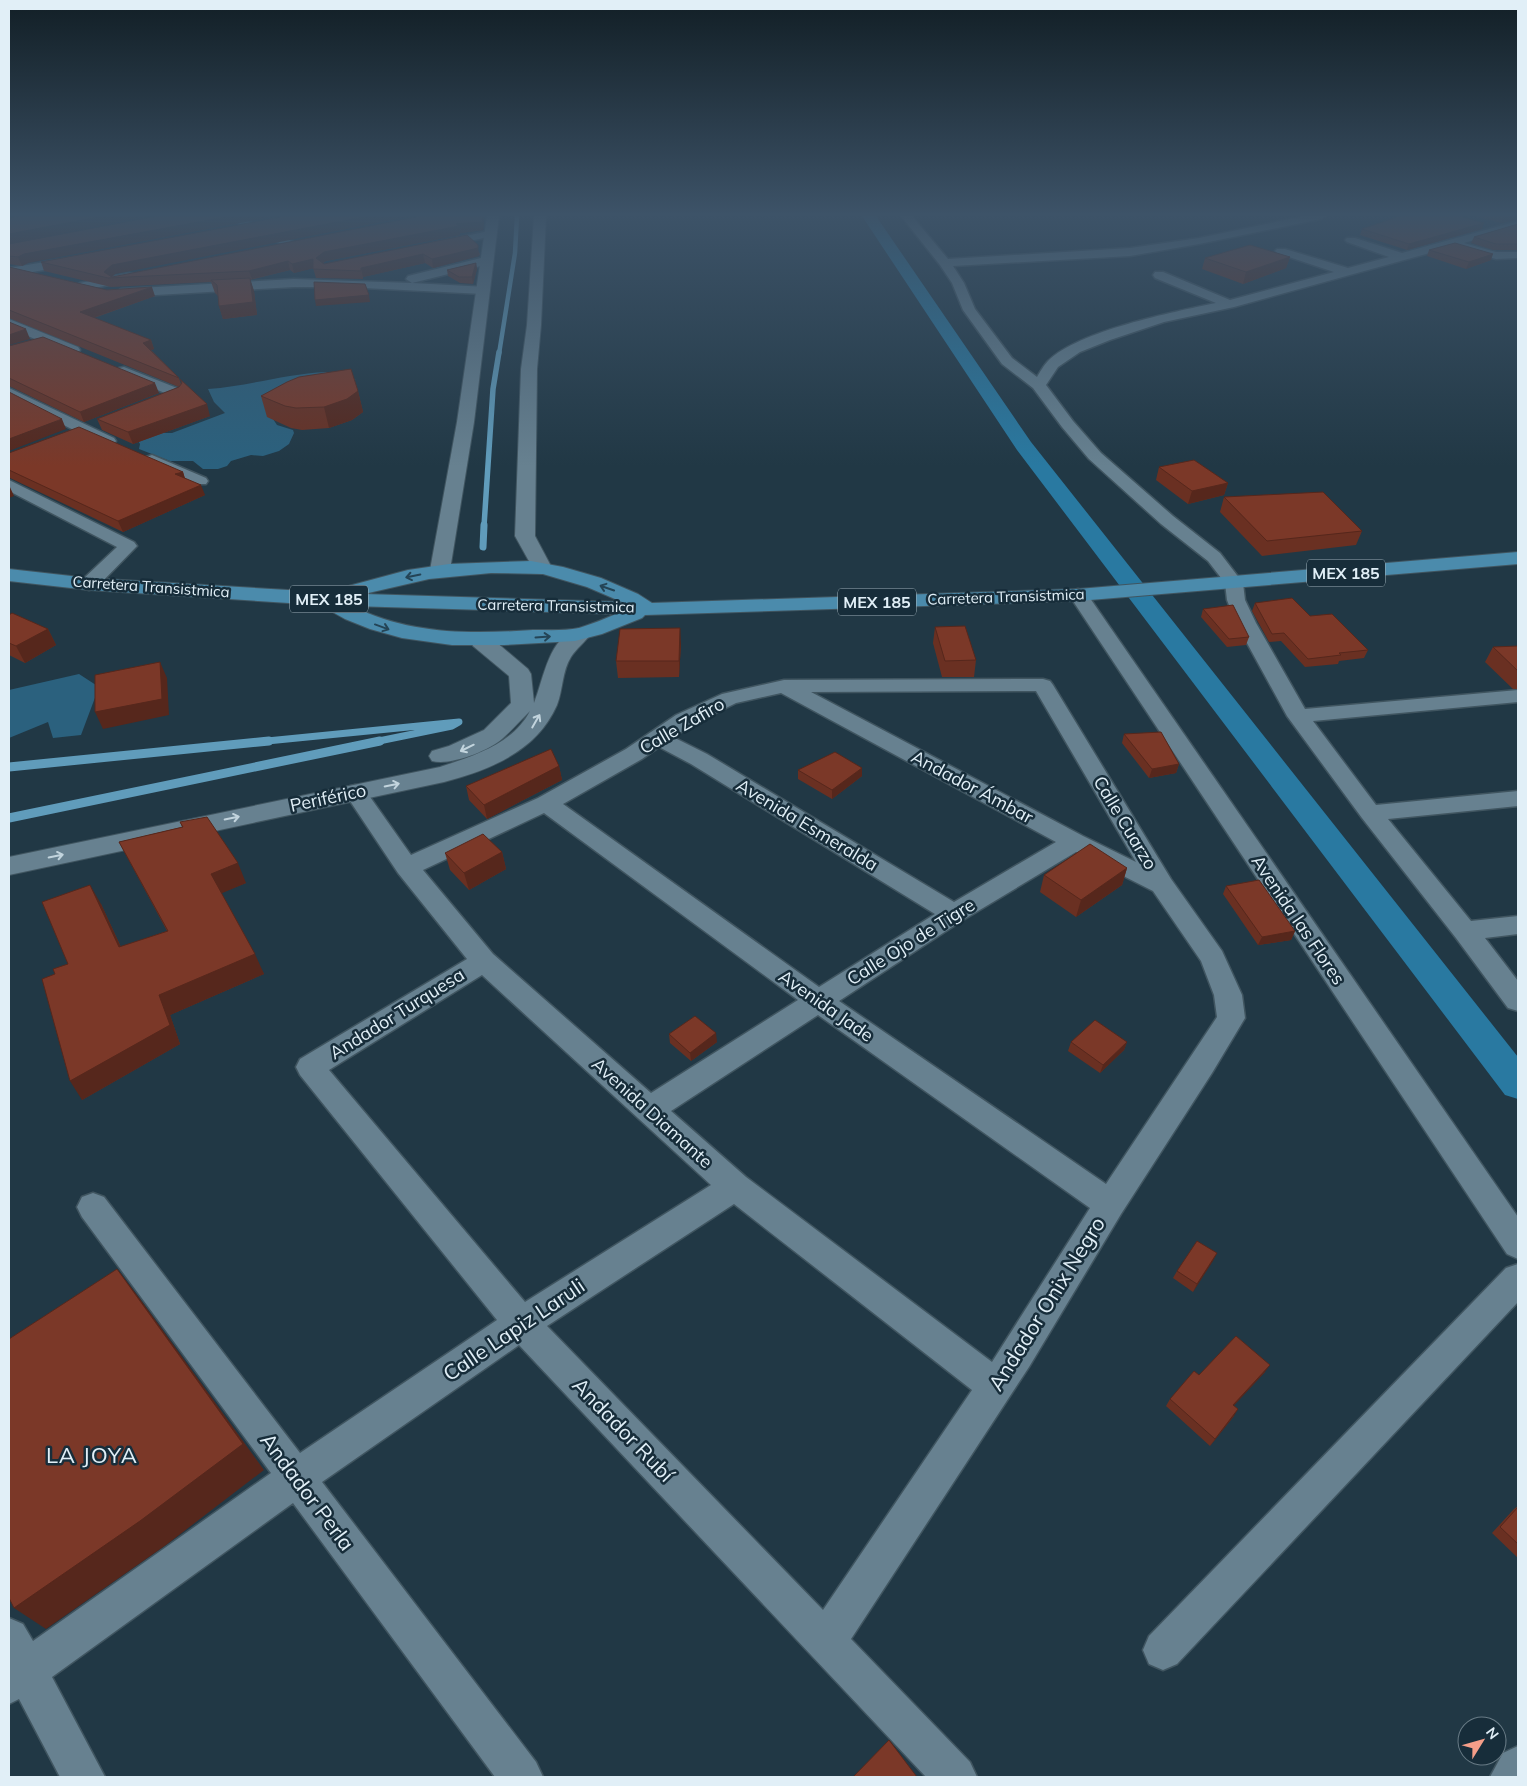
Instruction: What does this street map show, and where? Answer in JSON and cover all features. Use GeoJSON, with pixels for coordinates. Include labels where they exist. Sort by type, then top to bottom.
{"type":"FeatureCollection","features":[{"type":"Feature","properties":{"kind":"main road","name":"MEX 185"},"geometry":{"type":"LineString","coordinates":[[1234,583],[1518,558]]}},
{"type":"Feature","properties":{"kind":"main road"},"geometry":{"type":"LineString","coordinates":[[323,599],[376,583],[440,570],[502,567],[542,568],[622,593],[650,609]]}},
{"type":"Feature","properties":{"kind":"main road","name":"Carretera Transistmica"},"geometry":{"type":"LineString","coordinates":[[9,575],[89,584],[323,599],[650,609],[1078,595],[1234,583]]}},
{"type":"Feature","properties":{"kind":"main road"},"geometry":{"type":"LineString","coordinates":[[323,599],[353,616],[394,631],[428,637],[481,641],[580,634],[650,609]]}},
{"type":"Feature","properties":{"kind":"street"},"geometry":{"type":"LineString","coordinates":[[440,570],[454,495],[482,299]]}},
{"type":"Feature","properties":{"kind":"street"},"geometry":{"type":"LineString","coordinates":[[535,299],[529,369],[525,536],[542,568]]}},
{"type":"Feature","properties":{"kind":"street"},"geometry":{"type":"LineString","coordinates":[[965,299],[969,310],[1007,361],[1038,384],[1067,424],[1095,456],[1167,520],[1214,557],[1234,583],[1236,600],[1246,623],[1298,716],[1370,813],[1465,931],[1518,1001]]}},
{"type":"Feature","properties":{"kind":"street"},"geometry":{"type":"LineString","coordinates":[[1218,299],[1229,304]]}},
{"type":"Feature","properties":{"kind":"street"},"geometry":{"type":"LineString","coordinates":[[1038,384],[1053,364],[1075,349],[1105,336],[1161,319],[1245,299]]}},
{"type":"Feature","properties":{"kind":"street"},"geometry":{"type":"LineString","coordinates":[[9,323],[82,353]]}},
{"type":"Feature","properties":{"kind":"street"},"geometry":{"type":"LineString","coordinates":[[24,346],[47,339]]}},
{"type":"Feature","properties":{"kind":"street"},"geometry":{"type":"LineString","coordinates":[[108,364],[177,393],[160,400]]}},
{"type":"Feature","properties":{"kind":"street"},"geometry":{"type":"LineString","coordinates":[[9,392],[120,446]]}},
{"type":"Feature","properties":{"kind":"street"},"geometry":{"type":"LineString","coordinates":[[68,437],[101,423]]}},
{"type":"Feature","properties":{"kind":"street"},"geometry":{"type":"LineString","coordinates":[[138,454],[200,480]]}},
{"type":"Feature","properties":{"kind":"street"},"geometry":{"type":"LineString","coordinates":[[9,485],[128,546],[89,584]]}},
{"type":"Feature","properties":{"kind":"street","name":"Avenida las Flores"},"geometry":{"type":"LineString","coordinates":[[1078,595],[1518,1244]]}},
{"type":"Feature","properties":{"kind":"street","name":"Periférico"},"geometry":{"type":"LineString","coordinates":[[9,848],[457,752],[530,731],[545,706],[559,659],[580,634]]}},
{"type":"Feature","properties":{"kind":"street","name":"Periférico"},"geometry":{"type":"LineString","coordinates":[[9,866],[444,774],[491,759],[522,706],[520,674],[481,641]]}},
{"type":"Feature","properties":{"kind":"street","name":"Calle Zafiro"},"geometry":{"type":"LineString","coordinates":[[406,867],[546,803],[634,754],[684,720],[729,698],[784,686],[1043,685]]}},
{"type":"Feature","properties":{"kind":"street","name":"Calle Cuarzo"},"geometry":{"type":"LineString","coordinates":[[1043,685],[1162,885],[1212,958]]}},
{"type":"Feature","properties":{"kind":"street","name":"Andador Ámbar"},"geometry":{"type":"LineString","coordinates":[[784,686],[1075,842],[1162,885]]}},
{"type":"Feature","properties":{"kind":"street"},"geometry":{"type":"LineString","coordinates":[[1298,716],[1518,696]]}},
{"type":"Feature","properties":{"kind":"street","name":"Avenida Esmeralda"},"geometry":{"type":"LineString","coordinates":[[658,738],[699,759],[954,914]]}},
{"type":"Feature","properties":{"kind":"street","name":"Avenida Diamante"},"geometry":{"type":"LineString","coordinates":[[355,792],[406,867],[484,961],[735,1187],[995,1386]]}},
{"type":"Feature","properties":{"kind":"street"},"geometry":{"type":"LineString","coordinates":[[1370,813],[1518,798]]}},
{"type":"Feature","properties":{"kind":"street","name":"Avenida Jade"},"geometry":{"type":"LineString","coordinates":[[546,803],[819,1001],[1110,1204]]}},
{"type":"Feature","properties":{"kind":"street","name":"Calle Ojo de Tigre"},"geometry":{"type":"LineString","coordinates":[[648,1110],[954,914],[1075,842]]}},
{"type":"Feature","properties":{"kind":"street"},"geometry":{"type":"LineString","coordinates":[[1465,931],[1518,925]]}},
{"type":"Feature","properties":{"kind":"street","name":"Andador Onix Negro"},"geometry":{"type":"LineString","coordinates":[[825,1642],[1017,1355],[1110,1204],[1231,1018],[1228,994],[1212,958]]}},
{"type":"Feature","properties":{"kind":"street","name":"Andador Turquesa"},"geometry":{"type":"LineString","coordinates":[[310,1068],[484,961]]}},
{"type":"Feature","properties":{"kind":"street","name":"Andador Rubí"},"geometry":{"type":"LineString","coordinates":[[310,1068],[521,1323],[955,1777]]}},
{"type":"Feature","properties":{"kind":"street","name":"Calle Lapiz Laruli"},"geometry":{"type":"LineString","coordinates":[[15,1664],[296,1478],[521,1323],[735,1187]]}},
{"type":"Feature","properties":{"kind":"street","name":"Andador Perla"},"geometry":{"type":"LineString","coordinates":[[93,1207],[521,1777]]}},
{"type":"Feature","properties":{"kind":"street"},"geometry":{"type":"LineString","coordinates":[[1163,1650],[1518,1279]]}},
{"type":"Feature","properties":{"kind":"street"},"geometry":{"type":"LineString","coordinates":[[15,1664],[83,1777]]}},
{"type":"Feature","properties":{"kind":"street"},"geometry":{"type":"LineString","coordinates":[[1512,1777],[1518,1768]]}},
{"type":"Feature","properties":{"kind":"shaded area"},"geometry":{"type":"Polygon","coordinates":[[[326,372],[339,382],[356,379],[273,419],[277,425],[293,430],[294,433],[289,444],[279,451],[263,456],[251,455],[231,461],[227,466],[218,469],[203,469],[193,461],[170,461],[139,449],[140,444],[137,439],[147,433],[172,433],[225,413],[214,402],[208,389],[326,372]]]}},
{"type":"Feature","properties":{"kind":"shaded area"},"geometry":{"type":"Polygon","coordinates":[[[79,674],[99,687],[81,735],[53,738],[48,722],[9,738],[9,690],[79,674]]]}},
{"type":"Feature","properties":{"kind":"building"},"geometry":{"type":"Polygon","coordinates":[[[9,299],[116,299],[80,312],[151,340],[143,343],[179,378],[9,310],[9,299]]]}},
{"type":"Feature","properties":{"kind":"building"},"geometry":{"type":"Polygon","coordinates":[[[218,299],[253,299],[253,302],[219,306],[218,299]]]}},
{"type":"Feature","properties":{"kind":"building"},"geometry":{"type":"Polygon","coordinates":[[[9,322],[26,329],[9,335],[9,322]]]}},
{"type":"Feature","properties":{"kind":"building"},"geometry":{"type":"Polygon","coordinates":[[[43,337],[155,383],[80,412],[9,378],[9,346],[43,337]]]}},
{"type":"Feature","properties":{"kind":"building"},"geometry":{"type":"Polygon","coordinates":[[[351,369],[358,391],[347,399],[324,407],[296,408],[285,406],[261,396],[299,377],[351,369]]]}},
{"type":"Feature","properties":{"kind":"building"},"geometry":{"type":"Polygon","coordinates":[[[180,379],[207,404],[128,432],[97,419],[179,387],[182,383],[180,379]]]}},
{"type":"Feature","properties":{"kind":"building"},"geometry":{"type":"Polygon","coordinates":[[[9,392],[62,419],[9,439],[9,392]]]}},
{"type":"Feature","properties":{"kind":"building"},"geometry":{"type":"Polygon","coordinates":[[[79,427],[183,472],[175,474],[201,485],[118,521],[9,470],[9,453],[79,427]]]}},
{"type":"Feature","properties":{"kind":"building"},"geometry":{"type":"Polygon","coordinates":[[[1194,460],[1228,483],[1192,491],[1159,467],[1194,460]]]}},
{"type":"Feature","properties":{"kind":"building"},"geometry":{"type":"Polygon","coordinates":[[[1323,492],[1362,531],[1267,541],[1224,497],[1323,492]]]}},
{"type":"Feature","properties":{"kind":"building"},"geometry":{"type":"Polygon","coordinates":[[[1292,598],[1310,616],[1332,614],[1368,650],[1308,659],[1284,633],[1272,634],[1255,603],[1292,598]]]}},
{"type":"Feature","properties":{"kind":"building"},"geometry":{"type":"Polygon","coordinates":[[[1233,605],[1249,637],[1229,639],[1203,609],[1233,605]]]}},
{"type":"Feature","properties":{"kind":"building"},"geometry":{"type":"Polygon","coordinates":[[[12,613],[48,629],[16,646],[9,643],[9,615],[12,613]]]}},
{"type":"Feature","properties":{"kind":"building"},"geometry":{"type":"Polygon","coordinates":[[[965,626],[976,660],[945,661],[935,627],[965,626]]]}},
{"type":"Feature","properties":{"kind":"building"},"geometry":{"type":"Polygon","coordinates":[[[680,628],[679,661],[616,661],[620,629],[680,628]]]}},
{"type":"Feature","properties":{"kind":"building"},"geometry":{"type":"Polygon","coordinates":[[[1518,646],[1518,671],[1493,647],[1518,646]]]}},
{"type":"Feature","properties":{"kind":"building"},"geometry":{"type":"Polygon","coordinates":[[[160,662],[162,699],[95,712],[95,675],[160,662]]]}},
{"type":"Feature","properties":{"kind":"building"},"geometry":{"type":"Polygon","coordinates":[[[1161,732],[1179,764],[1152,769],[1124,734],[1161,732]]]}},
{"type":"Feature","properties":{"kind":"building"},"geometry":{"type":"Polygon","coordinates":[[[551,749],[559,766],[484,805],[466,786],[551,749]]]}},
{"type":"Feature","properties":{"kind":"building"},"geometry":{"type":"Polygon","coordinates":[[[835,752],[862,768],[832,790],[798,770],[835,752]]]}},
{"type":"Feature","properties":{"kind":"building"},"geometry":{"type":"Polygon","coordinates":[[[207,817],[238,863],[211,874],[255,954],[159,995],[170,1025],[70,1081],[42,979],[55,974],[53,969],[68,964],[42,902],[90,885],[119,947],[168,931],[119,842],[183,827],[180,822],[207,817]]]}},
{"type":"Feature","properties":{"kind":"building"},"geometry":{"type":"Polygon","coordinates":[[[483,834],[502,852],[464,873],[445,853],[483,834]]]}},
{"type":"Feature","properties":{"kind":"building"},"geometry":{"type":"Polygon","coordinates":[[[1090,844],[1127,868],[1081,900],[1044,875],[1090,844]]]}},
{"type":"Feature","properties":{"kind":"building"},"geometry":{"type":"Polygon","coordinates":[[[1259,880],[1295,931],[1262,937],[1226,886],[1259,880]]]}},
{"type":"Feature","properties":{"kind":"building"},"geometry":{"type":"Polygon","coordinates":[[[695,1016],[716,1033],[690,1053],[669,1034],[695,1016]]]}},
{"type":"Feature","properties":{"kind":"building"},"geometry":{"type":"Polygon","coordinates":[[[1095,1020],[1127,1042],[1103,1065],[1071,1042],[1095,1020]]]}},
{"type":"Feature","properties":{"kind":"building"},"geometry":{"type":"Polygon","coordinates":[[[1197,1241],[1217,1253],[1197,1284],[1177,1271],[1197,1241]]]}},
{"type":"Feature","properties":{"kind":"building"},"geometry":{"type":"Polygon","coordinates":[[[117,1269],[243,1444],[140,1521],[14,1608],[9,1598],[9,1339],[117,1269]]]}},
{"type":"Feature","properties":{"kind":"building"},"geometry":{"type":"Polygon","coordinates":[[[1236,1336],[1270,1365],[1233,1405],[1238,1409],[1215,1439],[1170,1399],[1194,1371],[1199,1375],[1236,1336]]]}},
{"type":"Feature","properties":{"kind":"building"},"geometry":{"type":"Polygon","coordinates":[[[1518,1507],[1518,1544],[1500,1527],[1518,1507]]]}},
{"type":"Feature","properties":{"kind":"building"},"geometry":{"type":"Polygon","coordinates":[[[889,1740],[917,1777],[853,1777],[889,1740]]]}},
{"type":"Feature","properties":{"kind":"waterway"},"geometry":{"type":"LineString","coordinates":[[499,354],[508,299]]}},
{"type":"Feature","properties":{"kind":"waterway"},"geometry":{"type":"LineString","coordinates":[[925,299],[1024,446],[1518,1084]]}},
{"type":"Feature","properties":{"kind":"waterway"},"geometry":{"type":"LineString","coordinates":[[484,526],[493,389],[499,352]]}},
{"type":"Feature","properties":{"kind":"waterway"},"geometry":{"type":"LineString","coordinates":[[483,547],[484,525]]}},
{"type":"Feature","properties":{"kind":"waterway"},"geometry":{"type":"LineString","coordinates":[[257,742],[459,722],[452,726],[374,742]]}},
{"type":"Feature","properties":{"kind":"waterway"},"geometry":{"type":"LineString","coordinates":[[9,767],[269,741]]}},
{"type":"Feature","properties":{"kind":"waterway"},"geometry":{"type":"LineString","coordinates":[[9,818],[380,741]]}},
{"type":"Feature","properties":{"kind":"district","name":"LA JOYA"},"geometry":{"type":"Point","coordinates":[92,1455]}}]}
